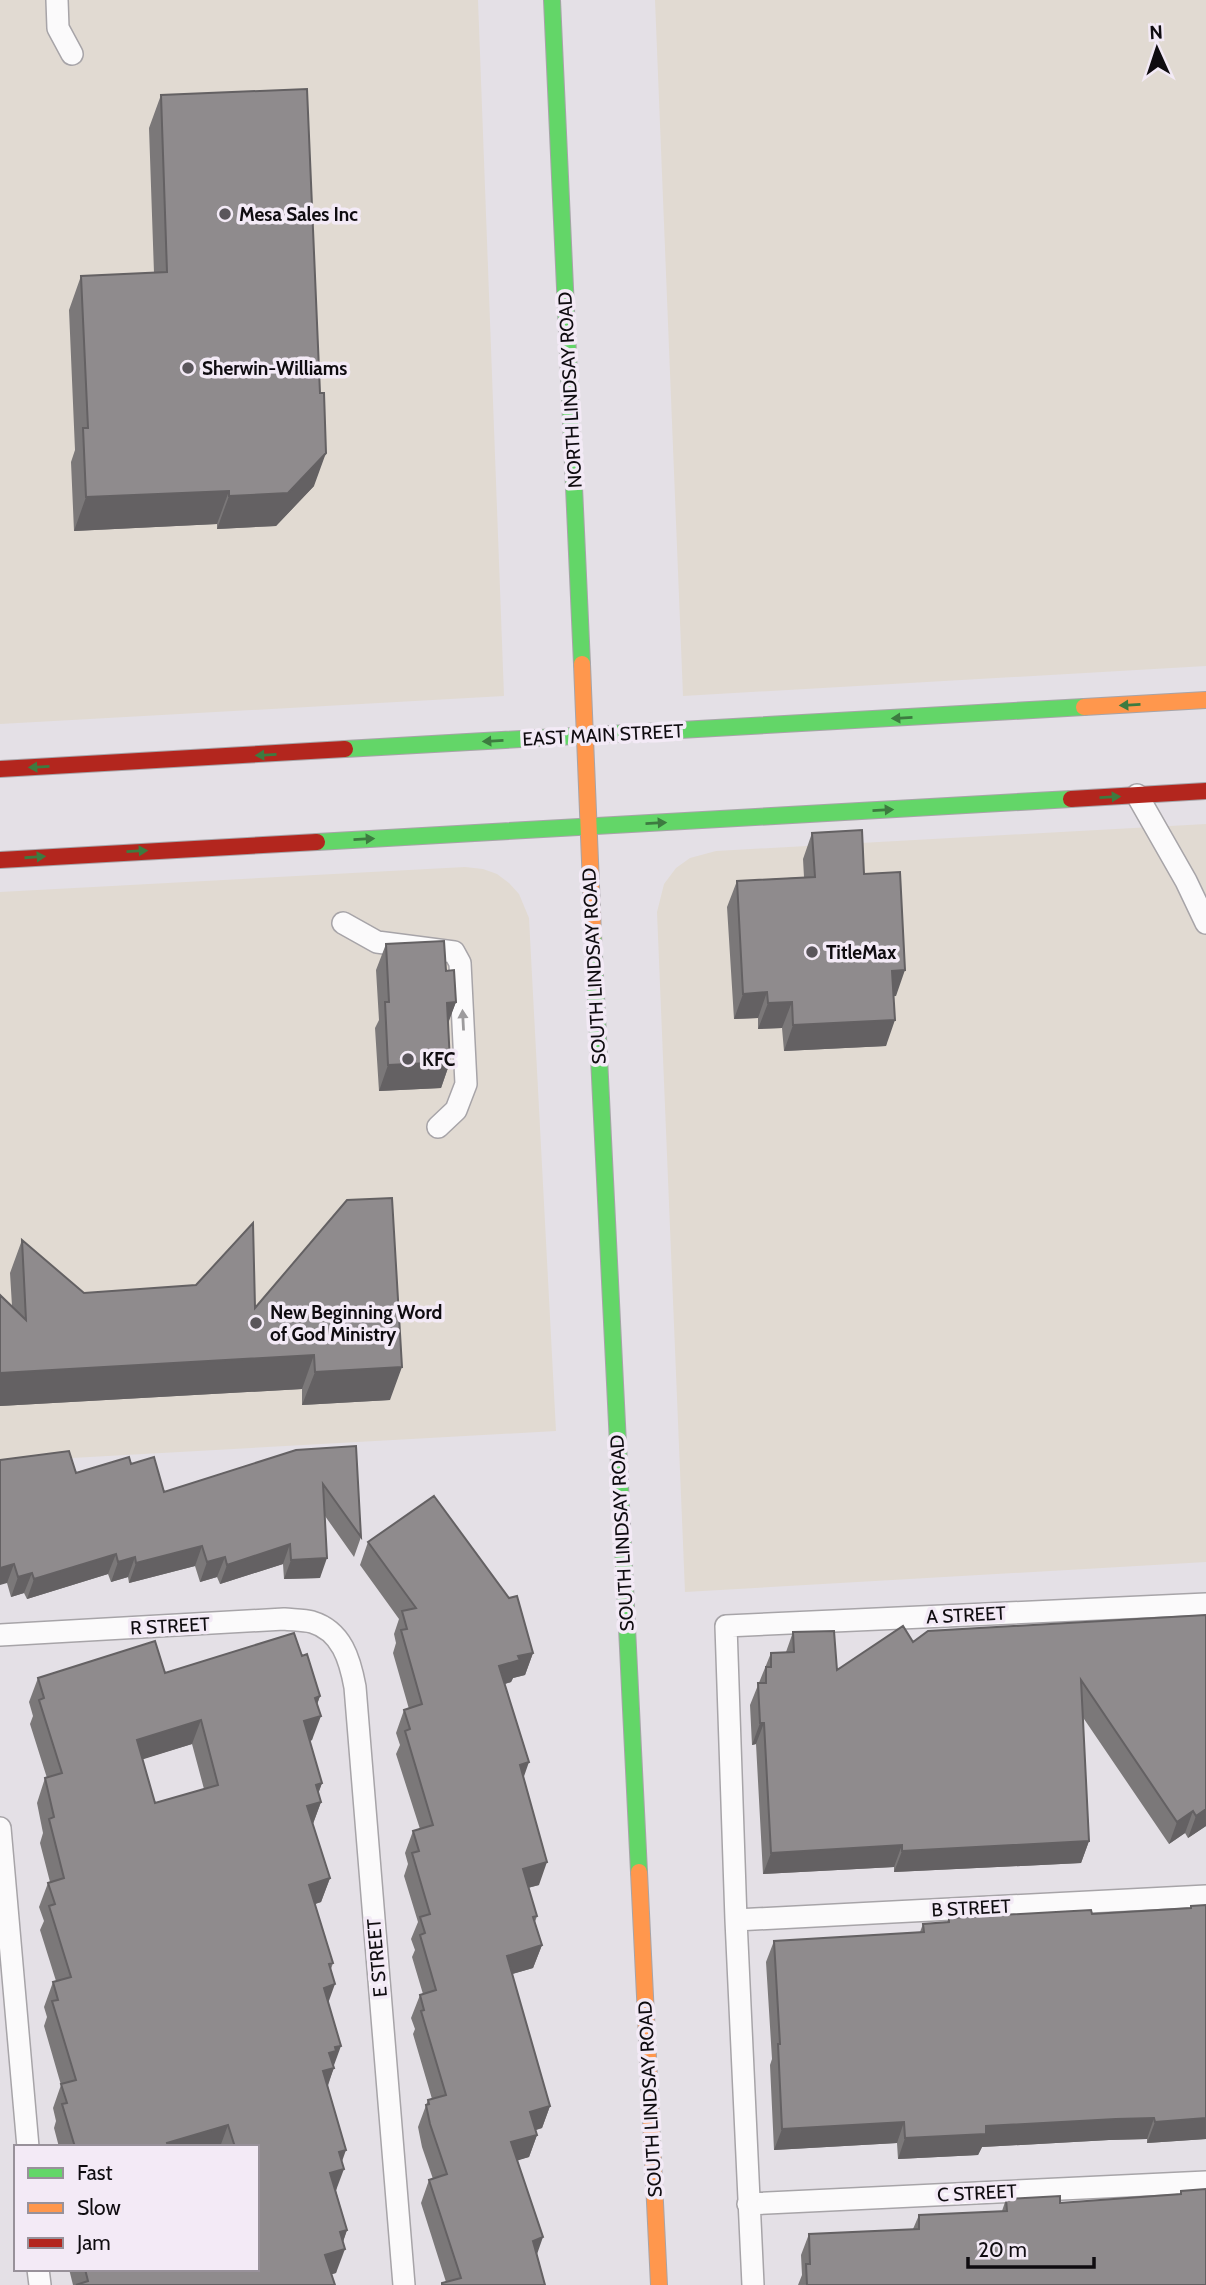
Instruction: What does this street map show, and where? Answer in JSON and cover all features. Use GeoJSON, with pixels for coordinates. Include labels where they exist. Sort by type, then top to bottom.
{"type":"FeatureCollection","features":[{"type":"Feature","properties":{"kind":"main road","name":"NORTH LINDSAY ROAD"},"geometry":{"type":"LineString","coordinates":[[552,0],[586,780]]}},
{"type":"Feature","properties":{"kind":"main road","name":"EAST MAIN STREET"},"geometry":{"type":"LineString","coordinates":[[0,769],[1206,700]]}},
{"type":"Feature","properties":{"kind":"main road","name":"SOUTH LINDSAY ROAD"},"geometry":{"type":"LineString","coordinates":[[586,780],[659,2285]]}},
{"type":"Feature","properties":{"kind":"main road"},"geometry":{"type":"LineString","coordinates":[[0,860],[1206,791]]}},
{"type":"Feature","properties":{"kind":"lane"},"geometry":{"type":"LineString","coordinates":[[57,0],[58,28],[72,54]]}},
{"type":"Feature","properties":{"kind":"lane"},"geometry":{"type":"LineString","coordinates":[[1137,795],[1186,881],[1206,923]]}},
{"type":"Feature","properties":{"kind":"lane"},"geometry":{"type":"LineString","coordinates":[[343,923],[377,942],[454,952],[460,963],[467,1084],[456,1110],[438,1127]]}},
{"type":"Feature","properties":{"kind":"lane","name":"A STREET"},"geometry":{"type":"LineString","coordinates":[[736,1920],[726,1626],[1206,1604]]}},
{"type":"Feature","properties":{"kind":"lane","name":"R STREET"},"geometry":{"type":"LineString","coordinates":[[0,1635],[284,1619],[313,1622],[336,1636]]}},
{"type":"Feature","properties":{"kind":"lane","name":"E STREET"},"geometry":{"type":"LineString","coordinates":[[336,1636],[350,1660],[355,1687],[404,2285]]}},
{"type":"Feature","properties":{"kind":"lane"},"geometry":{"type":"LineString","coordinates":[[0,1828],[28,2145]]}},
{"type":"Feature","properties":{"kind":"lane","name":"B STREET"},"geometry":{"type":"LineString","coordinates":[[736,1920],[1206,1896]]}},
{"type":"Feature","properties":{"kind":"lane"},"geometry":{"type":"LineString","coordinates":[[736,1920],[753,2285]]}},
{"type":"Feature","properties":{"kind":"lane","name":"C STREET"},"geometry":{"type":"LineString","coordinates":[[748,2204],[1206,2182]]}},
{"type":"Feature","properties":{"kind":"shaded area"},"geometry":{"type":"Polygon","coordinates":[[[0,0],[478,0],[504,696],[0,724],[0,0]]]}},
{"type":"Feature","properties":{"kind":"shaded area"},"geometry":{"type":"Polygon","coordinates":[[[655,0],[1206,0],[1206,666],[683,696],[655,0]]]}},
{"type":"Feature","properties":{"kind":"shaded area"},"geometry":{"type":"Polygon","coordinates":[[[1206,824],[1206,1562],[685,1592],[657,912],[664,884],[676,868],[690,858],[716,851],[1206,824]]]}},
{"type":"Feature","properties":{"kind":"shaded area"},"geometry":{"type":"Polygon","coordinates":[[[465,867],[497,874],[509,883],[519,894],[529,918],[556,1431],[0,1462],[0,892],[465,867]]]}},
{"type":"Feature","properties":{"kind":"building"},"geometry":{"type":"Polygon","coordinates":[[[307,89],[320,393],[324,393],[326,453],[288,493],[229,496],[229,491],[86,497],[83,428],[88,428],[81,276],[167,272],[161,95],[307,89]]]}},
{"type":"Feature","properties":{"kind":"building","name":"TitleMax"},"geometry":{"type":"Polygon","coordinates":[[[862,830],[864,874],[900,872],[905,970],[892,971],[895,1020],[793,1025],[792,1002],[768,1003],[767,992],[743,994],[737,881],[815,877],[812,833],[862,830]]]}},
{"type":"Feature","properties":{"kind":"building","name":"KFC"},"geometry":{"type":"Polygon","coordinates":[[[444,941],[446,971],[454,970],[456,1002],[447,1003],[450,1062],[388,1065],[386,944],[444,941]]]}},
{"type":"Feature","properties":{"kind":"building","name":"New Beginning Word of God Ministry"},"geometry":{"type":"Polygon","coordinates":[[[392,1198],[402,1367],[315,1372],[314,1355],[0,1373],[0,1295],[26,1320],[22,1240],[84,1293],[196,1285],[253,1223],[255,1308],[347,1200],[392,1198]]]}},
{"type":"Feature","properties":{"kind":"building"},"geometry":{"type":"Polygon","coordinates":[[[356,1446],[361,1537],[323,1484],[327,1558],[291,1560],[290,1544],[227,1565],[225,1557],[207,1562],[202,1546],[136,1563],[135,1557],[118,1562],[116,1554],[34,1579],[32,1573],[18,1577],[14,1564],[0,1568],[0,1460],[69,1451],[76,1473],[129,1457],[131,1464],[154,1457],[164,1492],[296,1450],[356,1446]]]}},
{"type":"Feature","properties":{"kind":"building"},"geometry":{"type":"Polygon","coordinates":[[[434,1496],[509,1598],[517,1596],[533,1653],[518,1656],[520,1660],[499,1666],[529,1762],[520,1765],[547,1862],[523,1869],[537,1916],[533,1917],[542,1945],[507,1956],[550,2106],[530,2112],[537,2135],[511,2142],[543,2237],[533,2241],[545,2285],[442,2285],[461,2278],[429,2180],[447,2174],[426,2105],[429,2104],[428,2100],[446,2095],[421,2011],[424,2010],[420,1995],[436,1990],[420,1935],[425,1933],[420,1917],[430,1914],[412,1853],[419,1851],[413,1831],[433,1825],[405,1731],[410,1729],[404,1710],[422,1704],[401,1630],[407,1629],[402,1611],[416,1608],[368,1542],[434,1496]]]}},
{"type":"Feature","properties":{"kind":"building"},"geometry":{"type":"Polygon","coordinates":[[[1206,1615],[1206,1809],[1196,1816],[1193,1811],[1177,1822],[1081,1680],[1089,1841],[902,1851],[902,1845],[771,1853],[764,1723],[760,1723],[758,1683],[766,1683],[766,1667],[771,1667],[771,1653],[794,1652],[793,1632],[834,1631],[837,1670],[903,1626],[913,1642],[928,1631],[1206,1615]]]}},
{"type":"Feature","properties":{"kind":"building"},"geometry":{"type":"Polygon","coordinates":[[[294,1633],[302,1656],[307,1654],[320,1696],[315,1698],[321,1716],[304,1721],[322,1783],[316,1785],[321,1802],[307,1806],[330,1878],[309,1885],[333,1963],[329,1964],[335,1984],[324,1988],[341,2046],[335,2047],[336,2051],[329,2053],[334,2068],[323,2071],[346,2150],[339,2152],[344,2169],[330,2173],[347,2230],[340,2232],[345,2249],[325,2255],[335,2285],[76,2285],[88,2281],[86,2271],[259,2271],[259,2145],[234,2145],[228,2125],[168,2145],[74,2145],[62,2104],[67,2103],[61,2084],[76,2080],[52,2001],[58,2000],[53,1982],[71,1977],[49,1906],[55,1904],[48,1883],[64,1878],[49,1819],[54,1817],[45,1778],[62,1773],[39,1700],[44,1698],[38,1678],[155,1641],[165,1673],[294,1633]],[[201,1720],[137,1740],[155,1803],[218,1785],[201,1720]]]}},
{"type":"Feature","properties":{"kind":"building"},"geometry":{"type":"Polygon","coordinates":[[[1206,1905],[1206,2118],[1155,2122],[1154,2118],[1116,2119],[986,2126],[986,2134],[905,2138],[904,2122],[782,2129],[774,1941],[924,1932],[923,1924],[949,1922],[949,1918],[1091,1910],[1092,1914],[1206,1905]]]}},
{"type":"Feature","properties":{"kind":"building"},"geometry":{"type":"Polygon","coordinates":[[[1206,2189],[1206,2285],[807,2285],[806,2264],[810,2264],[809,2234],[919,2229],[919,2215],[1007,2211],[1006,2199],[1060,2196],[1060,2203],[1181,2194],[1181,2191],[1206,2189]]]}},
{"type":"Feature","properties":{"kind":"traffic: fast"},"geometry":{"type":"LineString","coordinates":[[552,0],[582,664]]}},
{"type":"Feature","properties":{"kind":"traffic: fast"},"geometry":{"type":"LineString","coordinates":[[345,749],[1084,707]]}},
{"type":"Feature","properties":{"kind":"traffic: fast"},"geometry":{"type":"LineString","coordinates":[[317,842],[1071,799]]}},
{"type":"Feature","properties":{"kind":"traffic: fast"},"geometry":{"type":"LineString","coordinates":[[593,935],[639,1872]]}},
{"type":"Feature","properties":{"kind":"traffic: slow"},"geometry":{"type":"LineString","coordinates":[[582,664],[593,935]]}},
{"type":"Feature","properties":{"kind":"traffic: slow"},"geometry":{"type":"LineString","coordinates":[[1084,707],[1206,700]]}},
{"type":"Feature","properties":{"kind":"traffic: slow"},"geometry":{"type":"LineString","coordinates":[[639,1872],[659,2285]]}},
{"type":"Feature","properties":{"kind":"traffic: jam"},"geometry":{"type":"LineString","coordinates":[[0,769],[345,749]]}},
{"type":"Feature","properties":{"kind":"traffic: jam"},"geometry":{"type":"LineString","coordinates":[[1071,799],[1206,791]]}},
{"type":"Feature","properties":{"kind":"traffic: jam"},"geometry":{"type":"LineString","coordinates":[[0,860],[317,842]]}},
{"type":"Feature","properties":{"kind":"place","name":"Mesa Sales Inc"},"geometry":{"type":"Point","coordinates":[225,214]}},
{"type":"Feature","properties":{"kind":"place","name":"Sherwin-Williams"},"geometry":{"type":"Point","coordinates":[188,368]}},
{"type":"Feature","properties":{"kind":"place","name":"TitleMax"},"geometry":{"type":"Point","coordinates":[812,952]}},
{"type":"Feature","properties":{"kind":"place","name":"KFC"},"geometry":{"type":"Point","coordinates":[408,1059]}},
{"type":"Feature","properties":{"kind":"place","name":"New Beginning Word of God Ministry"},"geometry":{"type":"Point","coordinates":[256,1323]}}]}
